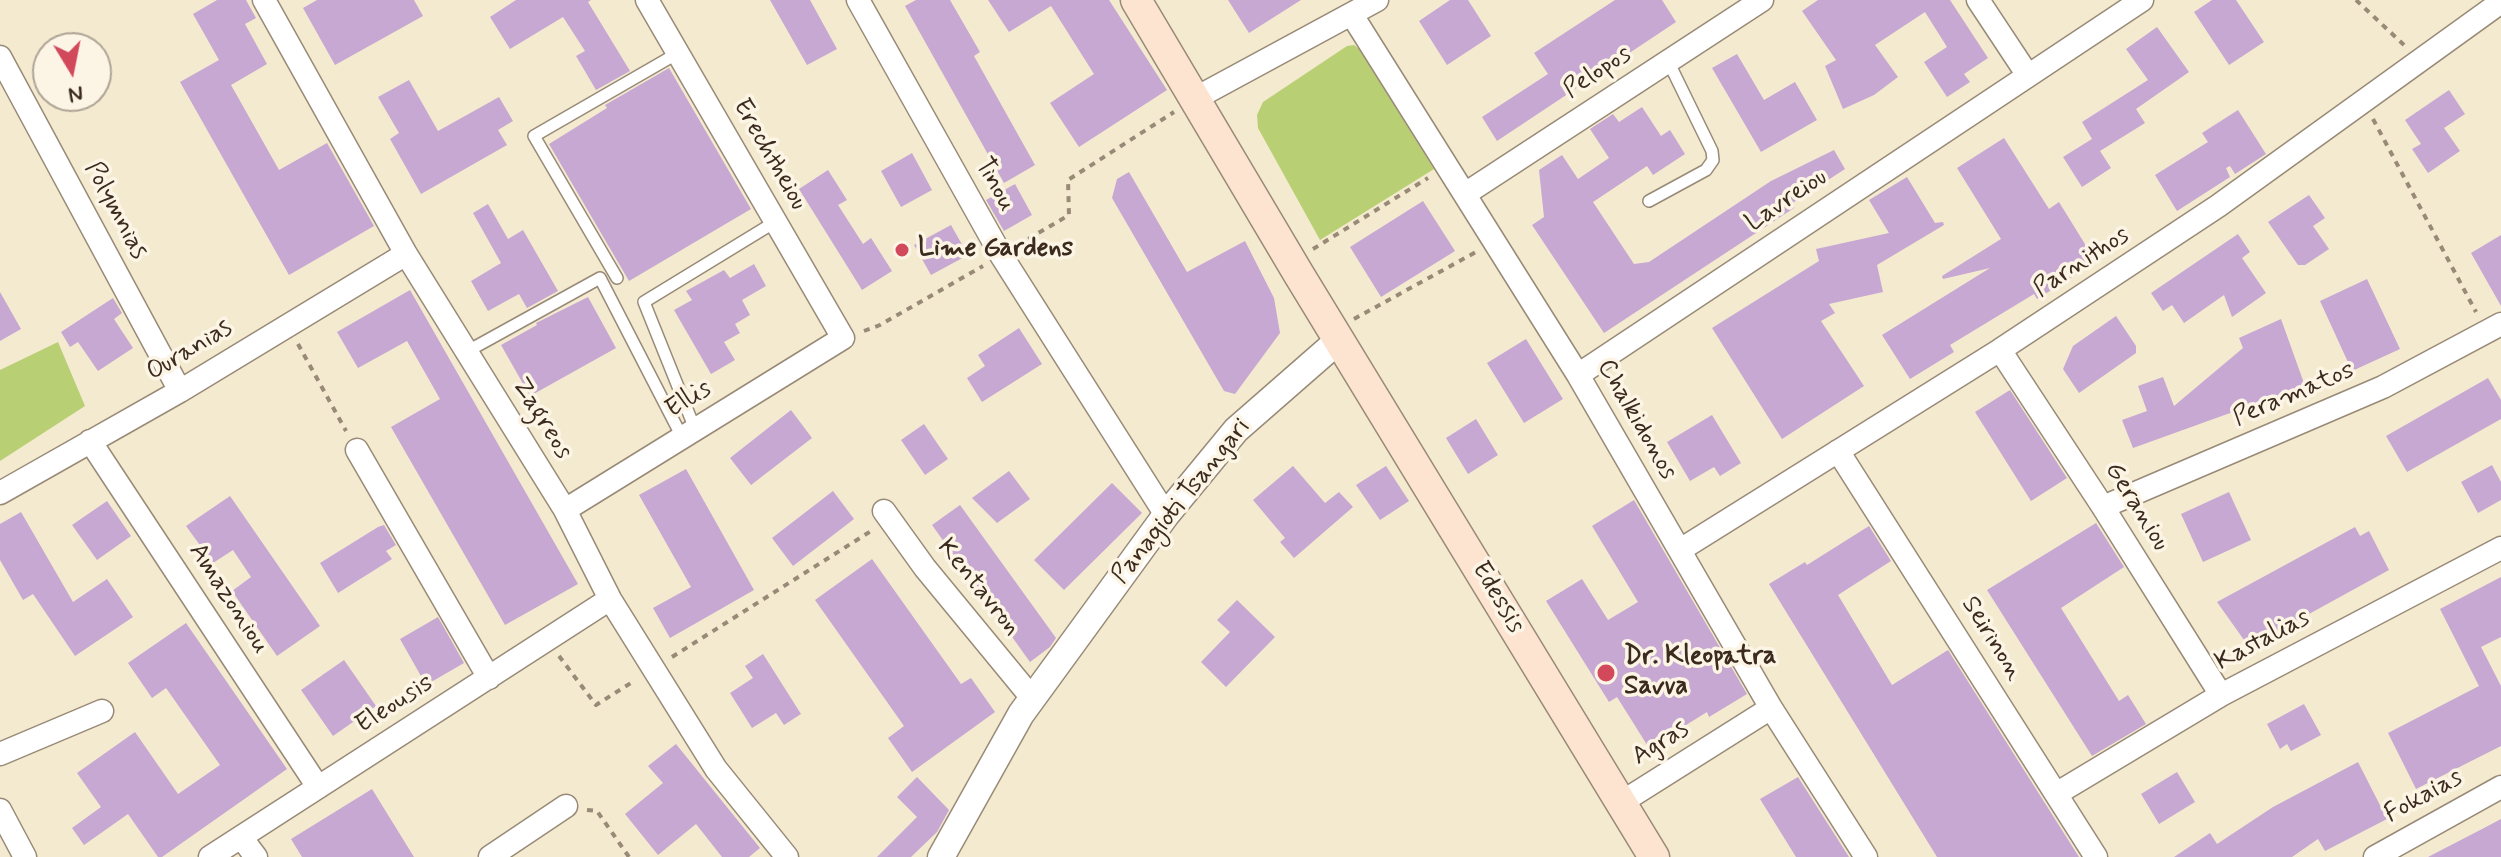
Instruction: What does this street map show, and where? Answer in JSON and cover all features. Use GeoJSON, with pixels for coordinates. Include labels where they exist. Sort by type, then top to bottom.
{"type":"FeatureCollection","features":[{"type":"Feature","properties":{"kind":"main road"},"geometry":{"type":"LineString","coordinates":[[1136,0],[1336,335]]}},
{"type":"Feature","properties":{"kind":"main road","name":"Edessis"},"geometry":{"type":"LineString","coordinates":[[1336,335],[1654,857]]}},
{"type":"Feature","properties":{"kind":"street","name":"Zagreos"},"geometry":{"type":"LineString","coordinates":[[264,0],[406,254],[565,510],[610,599],[716,769],[787,857]]}},
{"type":"Feature","properties":{"kind":"street","name":"Erechtheiou"},"geometry":{"type":"LineString","coordinates":[[647,0],[843,338]]}},
{"type":"Feature","properties":{"kind":"street","name":"Tinou"},"geometry":{"type":"LineString","coordinates":[[858,0],[1001,255],[1166,515]]}},
{"type":"Feature","properties":{"kind":"street"},"geometry":{"type":"LineString","coordinates":[[1196,98],[1377,0]]}},
{"type":"Feature","properties":{"kind":"street","name":"Pelopos"},"geometry":{"type":"LineString","coordinates":[[1465,194],[1762,0]]}},
{"type":"Feature","properties":{"kind":"street"},"geometry":{"type":"LineString","coordinates":[[1978,0],[2027,74]]}},
{"type":"Feature","properties":{"kind":"street","name":"Lavreiou"},"geometry":{"type":"LineString","coordinates":[[1578,375],[2142,0]]}},
{"type":"Feature","properties":{"kind":"street","name":"Parnithos"},"geometry":{"type":"LineString","coordinates":[[1680,550],[2000,350],[2218,206],[2501,2]]}},
{"type":"Feature","properties":{"kind":"street","name":"Chalkidonos"},"geometry":{"type":"LineString","coordinates":[[1352,15],[1578,375],[1771,708],[1866,857]]}},
{"type":"Feature","properties":{"kind":"street","name":"Polymnias"},"geometry":{"type":"LineString","coordinates":[[0,57],[180,391]]}},
{"type":"Feature","properties":{"kind":"street","name":"Ouranias"},"geometry":{"type":"LineString","coordinates":[[0,493],[180,391],[406,254]]}},
{"type":"Feature","properties":{"kind":"street","name":"Peramatos"},"geometry":{"type":"LineString","coordinates":[[2103,507],[2383,387],[2494,328]]}},
{"type":"Feature","properties":{"kind":"street","name":"Panagioti Tsangari"},"geometry":{"type":"LineString","coordinates":[[941,857],[1021,714],[1166,515],[1236,430],[1336,335]]}},
{"type":"Feature","properties":{"kind":"street","name":"Ellis"},"geometry":{"type":"LineString","coordinates":[[565,510],[843,338]]}},
{"type":"Feature","properties":{"kind":"street","name":"Geraniou"},"geometry":{"type":"LineString","coordinates":[[2000,350],[2221,695]]}},
{"type":"Feature","properties":{"kind":"street","name":"Amazoniou"},"geometry":{"type":"LineString","coordinates":[[90,441],[318,787]]}},
{"type":"Feature","properties":{"kind":"street"},"geometry":{"type":"LineString","coordinates":[[357,450],[489,678]]}},
{"type":"Feature","properties":{"kind":"street","name":"Seirinon"},"geometry":{"type":"LineString","coordinates":[[1838,451],[2096,857]]}},
{"type":"Feature","properties":{"kind":"street","name":"Kentavron"},"geometry":{"type":"LineString","coordinates":[[887,515],[925,568],[1032,698]]}},
{"type":"Feature","properties":{"kind":"street","name":"Kastalias"},"geometry":{"type":"LineString","coordinates":[[2056,794],[2221,695],[2501,548]]}},
{"type":"Feature","properties":{"kind":"street","name":"Eleousis"},"geometry":{"type":"LineString","coordinates":[[210,857],[610,599]]}},
{"type":"Feature","properties":{"kind":"street","name":"Agras"},"geometry":{"type":"LineString","coordinates":[[1622,802],[1771,708]]}},
{"type":"Feature","properties":{"kind":"street"},"geometry":{"type":"LineString","coordinates":[[0,754],[102,711]]}},
{"type":"Feature","properties":{"kind":"street","name":"Fokaias"},"geometry":{"type":"LineString","coordinates":[[2375,857],[2501,787]]}},
{"type":"Feature","properties":{"kind":"street"},"geometry":{"type":"LineString","coordinates":[[490,857],[566,806]]}},
{"type":"Feature","properties":{"kind":"street"},"geometry":{"type":"LineString","coordinates":[[0,810],[25,857]]}},
{"type":"Feature","properties":{"kind":"street"},"geometry":{"type":"LineString","coordinates":[[241,837],[256,857]]}},
{"type":"Feature","properties":{"kind":"lane"},"geometry":{"type":"LineString","coordinates":[[617,278],[534,136],[678,53]]}},
{"type":"Feature","properties":{"kind":"lane"},"geometry":{"type":"LineString","coordinates":[[1649,201],[1706,170],[1713,160],[1712,151],[1668,61]]}},
{"type":"Feature","properties":{"kind":"lane"},"geometry":{"type":"LineString","coordinates":[[689,433],[644,302],[775,222]]}},
{"type":"Feature","properties":{"kind":"lane"},"geometry":{"type":"LineString","coordinates":[[466,352],[600,278],[689,433]]}},
{"type":"Feature","properties":{"kind":"path"},"geometry":{"type":"LineString","coordinates":[[2356,0],[2420,60]]}},
{"type":"Feature","properties":{"kind":"path"},"geometry":{"type":"LineString","coordinates":[[843,338],[880,325],[1069,215],[1068,180],[1196,98]]}},
{"type":"Feature","properties":{"kind":"path"},"geometry":{"type":"LineString","coordinates":[[2363,100],[2494,328]]}},
{"type":"Feature","properties":{"kind":"path"},"geometry":{"type":"LineString","coordinates":[[1292,262],[1447,166]]}},
{"type":"Feature","properties":{"kind":"path"},"geometry":{"type":"LineString","coordinates":[[1336,335],[1495,241]]}},
{"type":"Feature","properties":{"kind":"path"},"geometry":{"type":"LineString","coordinates":[[288,326],[357,450]]}},
{"type":"Feature","properties":{"kind":"path"},"geometry":{"type":"LineString","coordinates":[[547,640],[596,705],[887,515]]}},
{"type":"Feature","properties":{"kind":"path"},"geometry":{"type":"LineString","coordinates":[[566,806],[597,811],[629,857]]}},
{"type":"Feature","properties":{"kind":"green space"},"geometry":{"type":"Polygon","coordinates":[[[1354,45],[1434,169],[1320,240],[1258,128],[1257,115],[1263,102],[1347,46],[1354,45]]]}},
{"type":"Feature","properties":{"kind":"green space"},"geometry":{"type":"Polygon","coordinates":[[[58,342],[85,406],[0,461],[0,370],[58,342]]]}},
{"type":"Feature","properties":{"kind":"building"},"geometry":{"type":"Polygon","coordinates":[[[217,0],[246,0],[256,18],[245,24],[267,64],[231,85],[279,170],[327,143],[374,226],[289,275],[180,82],[219,60],[193,14],[217,0]]]}},
{"type":"Feature","properties":{"kind":"building"},"geometry":{"type":"Polygon","coordinates":[[[317,0],[414,0],[423,16],[335,65],[303,8],[317,0]]]}},
{"type":"Feature","properties":{"kind":"building"},"geometry":{"type":"Polygon","coordinates":[[[516,0],[591,0],[588,2],[630,71],[596,90],[576,56],[585,51],[563,17],[510,49],[490,17],[516,0]]]}},
{"type":"Feature","properties":{"kind":"building"},"geometry":{"type":"Polygon","coordinates":[[[770,0],[810,0],[837,49],[807,65],[770,0]]]}},
{"type":"Feature","properties":{"kind":"building"},"geometry":{"type":"Polygon","coordinates":[[[916,0],[950,0],[980,52],[974,56],[1035,165],[1004,183],[905,6],[916,0]]]}},
{"type":"Feature","properties":{"kind":"building"},"geometry":{"type":"Polygon","coordinates":[[[988,0],[1109,0],[1167,90],[1079,147],[1050,103],[1094,74],[1051,6],[1009,32],[988,0]]]}},
{"type":"Feature","properties":{"kind":"building"},"geometry":{"type":"Polygon","coordinates":[[[1228,0],[1301,0],[1249,33],[1228,0]]]}},
{"type":"Feature","properties":{"kind":"building"},"geometry":{"type":"Polygon","coordinates":[[[1450,0],[1468,0],[1491,36],[1447,65],[1419,21],[1450,0]]]}},
{"type":"Feature","properties":{"kind":"building"},"geometry":{"type":"Polygon","coordinates":[[[1615,0],[1662,0],[1676,22],[1497,141],[1482,117],[1548,74],[1534,53],[1615,0]]]}},
{"type":"Feature","properties":{"kind":"building"},"geometry":{"type":"Polygon","coordinates":[[[1818,0],[1950,0],[1988,58],[1964,74],[1970,82],[1947,97],[1924,62],[1947,47],[1925,12],[1875,45],[1898,77],[1874,95],[1843,109],[1825,66],[1836,60],[1802,11],[1818,0]]]}},
{"type":"Feature","properties":{"kind":"building"},"geometry":{"type":"Polygon","coordinates":[[[2212,0],[2236,0],[2264,42],[2229,65],[2194,12],[2212,0]]]}},
{"type":"Feature","properties":{"kind":"building"},"geometry":{"type":"Polygon","coordinates":[[[2157,27],[2189,72],[2136,109],[2145,123],[2100,151],[2111,168],[2082,187],[2063,157],[2092,139],[2082,122],[2148,80],[2126,49],[2157,27]]]}},
{"type":"Feature","properties":{"kind":"building"},"geometry":{"type":"Polygon","coordinates":[[[1737,54],[1764,100],[1795,82],[1817,120],[1761,152],[1712,68],[1737,54]]]}},
{"type":"Feature","properties":{"kind":"building"},"geometry":{"type":"Polygon","coordinates":[[[669,68],[751,209],[629,281],[549,144],[607,108],[605,105],[669,68]]]}},
{"type":"Feature","properties":{"kind":"building"},"geometry":{"type":"Polygon","coordinates":[[[409,80],[438,131],[499,97],[513,121],[498,130],[507,145],[421,194],[390,139],[399,133],[378,97],[409,80]]]}},
{"type":"Feature","properties":{"kind":"building"},"geometry":{"type":"Polygon","coordinates":[[[2449,90],[2465,114],[2444,128],[2460,151],[2428,173],[2412,149],[2421,144],[2405,120],[2449,90]]]}},
{"type":"Feature","properties":{"kind":"building"},"geometry":{"type":"Polygon","coordinates":[[[1642,107],[1661,136],[1670,130],[1685,154],[1653,175],[1647,166],[1593,202],[1634,264],[1649,262],[1771,181],[1834,150],[1845,169],[1791,204],[1794,208],[1604,333],[1532,225],[1544,217],[1539,170],[1562,155],[1578,179],[1609,158],[1590,129],[1613,114],[1619,122],[1642,107]]]}},
{"type":"Feature","properties":{"kind":"building"},"geometry":{"type":"Polygon","coordinates":[[[2238,110],[2266,154],[2235,174],[2230,166],[2226,168],[2230,177],[2177,211],[2155,175],[2208,142],[2202,133],[2238,110]]]}},
{"type":"Feature","properties":{"kind":"building"},"geometry":{"type":"Polygon","coordinates":[[[2004,138],[2049,209],[2059,202],[2096,262],[2037,299],[2034,294],[1950,345],[1954,352],[1910,379],[1882,335],[1990,268],[1943,279],[1942,276],[2001,239],[1957,168],[2004,138]]]}},
{"type":"Feature","properties":{"kind":"building"},"geometry":{"type":"Polygon","coordinates":[[[912,153],[932,190],[901,207],[881,171],[912,153]]]}},
{"type":"Feature","properties":{"kind":"building"},"geometry":{"type":"Polygon","coordinates":[[[828,170],[847,200],[838,205],[863,244],[871,238],[892,271],[862,290],[799,189],[828,170]]]}},
{"type":"Feature","properties":{"kind":"building"},"geometry":{"type":"Polygon","coordinates":[[[1129,172],[1187,272],[1245,241],[1274,298],[1280,333],[1235,394],[1224,391],[1112,198],[1117,179],[1129,172]]]}},
{"type":"Feature","properties":{"kind":"building"},"geometry":{"type":"Polygon","coordinates":[[[1907,177],[1935,223],[1943,222],[1944,225],[1877,265],[1883,292],[1829,304],[1835,313],[1821,321],[1864,386],[1782,439],[1712,328],[1819,261],[1816,249],[1889,233],[1869,200],[1907,177]]]}},
{"type":"Feature","properties":{"kind":"building"},"geometry":{"type":"Polygon","coordinates":[[[1015,184],[1032,215],[1004,231],[986,200],[1015,184]]]}},
{"type":"Feature","properties":{"kind":"building"},"geometry":{"type":"Polygon","coordinates":[[[2309,195],[2325,218],[2313,226],[2329,249],[2305,265],[2298,265],[2268,222],[2309,195]]]}},
{"type":"Feature","properties":{"kind":"building"},"geometry":{"type":"Polygon","coordinates":[[[1423,201],[1455,251],[1381,297],[1350,247],[1423,201]]]}},
{"type":"Feature","properties":{"kind":"building"},"geometry":{"type":"Polygon","coordinates":[[[488,204],[508,239],[523,230],[558,291],[527,308],[519,294],[488,311],[471,281],[501,263],[473,213],[488,204]]]}},
{"type":"Feature","properties":{"kind":"building"},"geometry":{"type":"Polygon","coordinates":[[[951,225],[968,255],[931,275],[914,245],[951,225]]]}},
{"type":"Feature","properties":{"kind":"building"},"geometry":{"type":"Polygon","coordinates":[[[2238,234],[2250,252],[2242,258],[2266,293],[2232,317],[2224,295],[2184,323],[2172,305],[2163,311],[2151,293],[2238,234]]]}},
{"type":"Feature","properties":{"kind":"building"},"geometry":{"type":"Polygon","coordinates":[[[2501,235],[2501,306],[2471,253],[2501,235]]]}},
{"type":"Feature","properties":{"kind":"building"},"geometry":{"type":"Polygon","coordinates":[[[754,264],[766,286],[742,300],[750,315],[735,324],[740,333],[724,342],[735,360],[711,374],[674,310],[692,300],[686,291],[724,270],[730,278],[754,264]]]}},
{"type":"Feature","properties":{"kind":"building"},"geometry":{"type":"Polygon","coordinates":[[[2367,279],[2400,349],[2352,371],[2320,301],[2367,279]]]}},
{"type":"Feature","properties":{"kind":"building"},"geometry":{"type":"Polygon","coordinates":[[[410,290],[578,584],[505,625],[391,427],[440,399],[407,341],[358,368],[337,332],[410,290]]]}},
{"type":"Feature","properties":{"kind":"building"},"geometry":{"type":"Polygon","coordinates":[[[0,292],[21,329],[0,341],[0,292]]]}},
{"type":"Feature","properties":{"kind":"building"},"geometry":{"type":"Polygon","coordinates":[[[588,297],[616,348],[530,396],[501,345],[588,297]]]}},
{"type":"Feature","properties":{"kind":"building"},"geometry":{"type":"Polygon","coordinates":[[[113,298],[122,313],[114,319],[133,348],[98,371],[78,342],[70,347],[61,332],[113,298]]]}},
{"type":"Feature","properties":{"kind":"building"},"geometry":{"type":"Polygon","coordinates":[[[2116,316],[2136,346],[2136,353],[2079,393],[2063,369],[2073,346],[2116,316]]]}},
{"type":"Feature","properties":{"kind":"building"},"geometry":{"type":"Polygon","coordinates":[[[2281,319],[2305,386],[2133,448],[2122,420],[2147,411],[2138,386],[2163,377],[2174,406],[2243,348],[2239,338],[2281,319]]]}},
{"type":"Feature","properties":{"kind":"building"},"geometry":{"type":"Polygon","coordinates":[[[1019,328],[1042,364],[982,402],[967,378],[985,366],[978,355],[1019,328]]]}},
{"type":"Feature","properties":{"kind":"building"},"geometry":{"type":"Polygon","coordinates":[[[1526,339],[1563,399],[1524,423],[1487,363],[1526,339]]]}},
{"type":"Feature","properties":{"kind":"building"},"geometry":{"type":"Polygon","coordinates":[[[2488,378],[2501,400],[2501,419],[2407,472],[2386,436],[2488,378]]]}},
{"type":"Feature","properties":{"kind":"building"},"geometry":{"type":"Polygon","coordinates":[[[2010,390],[2067,478],[2031,501],[1975,412],[2010,390]]]}},
{"type":"Feature","properties":{"kind":"building"},"geometry":{"type":"Polygon","coordinates":[[[791,410],[812,438],[751,485],[730,458],[791,410]]]}},
{"type":"Feature","properties":{"kind":"building"},"geometry":{"type":"Polygon","coordinates":[[[1712,415],[1741,463],[1720,476],[1714,467],[1690,481],[1667,442],[1712,415]]]}},
{"type":"Feature","properties":{"kind":"building"},"geometry":{"type":"Polygon","coordinates":[[[1476,419],[1498,455],[1468,474],[1446,438],[1476,419]]]}},
{"type":"Feature","properties":{"kind":"building"},"geometry":{"type":"Polygon","coordinates":[[[924,424],[948,459],[925,475],[901,440],[924,424]]]}},
{"type":"Feature","properties":{"kind":"building"},"geometry":{"type":"Polygon","coordinates":[[[2492,465],[2501,482],[2501,500],[2478,513],[2461,482],[2492,465]]]}},
{"type":"Feature","properties":{"kind":"building"},"geometry":{"type":"Polygon","coordinates":[[[1293,466],[1325,503],[1339,492],[1353,507],[1294,558],[1280,542],[1285,538],[1253,500],[1293,466]]]}},
{"type":"Feature","properties":{"kind":"building"},"geometry":{"type":"Polygon","coordinates":[[[1386,466],[1409,501],[1380,520],[1356,485],[1386,466]]]}},
{"type":"Feature","properties":{"kind":"building"},"geometry":{"type":"Polygon","coordinates":[[[686,469],[754,590],[670,638],[653,608],[691,587],[639,495],[686,469]]]}},
{"type":"Feature","properties":{"kind":"building"},"geometry":{"type":"Polygon","coordinates":[[[1009,471],[1030,499],[997,523],[972,498],[1009,471]]]}},
{"type":"Feature","properties":{"kind":"building"},"geometry":{"type":"Polygon","coordinates":[[[1112,483],[1142,513],[1064,590],[1034,560],[1112,483]]]}},
{"type":"Feature","properties":{"kind":"building"},"geometry":{"type":"Polygon","coordinates":[[[833,491],[854,519],[793,566],[772,538],[833,491]]]}},
{"type":"Feature","properties":{"kind":"building"},"geometry":{"type":"Polygon","coordinates":[[[2229,492],[2251,540],[2203,562],[2181,514],[2229,492]]]}},
{"type":"Feature","properties":{"kind":"building"},"geometry":{"type":"Polygon","coordinates":[[[230,496],[320,626],[277,656],[232,591],[251,577],[233,550],[213,563],[186,526],[230,496]]]}},
{"type":"Feature","properties":{"kind":"building"},"geometry":{"type":"Polygon","coordinates":[[[1634,500],[1747,694],[1709,717],[1707,712],[1649,748],[1617,697],[1609,702],[1546,601],[1582,579],[1608,620],[1638,602],[1592,526],[1634,500]]]}},
{"type":"Feature","properties":{"kind":"building"},"geometry":{"type":"Polygon","coordinates":[[[107,501],[131,536],[97,560],[72,525],[107,501]]]}},
{"type":"Feature","properties":{"kind":"building"},"geometry":{"type":"Polygon","coordinates":[[[960,505],[1056,638],[1050,647],[1030,662],[932,525],[960,505]]]}},
{"type":"Feature","properties":{"kind":"building"},"geometry":{"type":"Polygon","coordinates":[[[21,512],[73,602],[107,579],[133,617],[75,656],[33,594],[23,600],[0,560],[0,524],[21,512]]]}},
{"type":"Feature","properties":{"kind":"building"},"geometry":{"type":"Polygon","coordinates":[[[2096,523],[2124,567],[2061,608],[2119,701],[2128,695],[2146,724],[2092,756],[1987,590],[2096,523]]]}},
{"type":"Feature","properties":{"kind":"building"},"geometry":{"type":"Polygon","coordinates":[[[384,525],[396,545],[386,551],[392,559],[338,593],[320,563],[384,525]]]}},
{"type":"Feature","properties":{"kind":"building"},"geometry":{"type":"Polygon","coordinates":[[[1869,526],[1891,561],[1838,595],[1892,685],[1948,650],[2079,857],[1937,857],[1769,584],[1805,562],[1807,565],[1869,526]]]}},
{"type":"Feature","properties":{"kind":"building"},"geometry":{"type":"Polygon","coordinates":[[[2355,527],[2360,536],[2369,531],[2389,570],[2249,647],[2217,602],[2355,527]]]}},
{"type":"Feature","properties":{"kind":"building"},"geometry":{"type":"Polygon","coordinates":[[[872,559],[961,684],[971,678],[995,712],[912,772],[888,738],[904,726],[815,600],[872,559]]]}},
{"type":"Feature","properties":{"kind":"building"},"geometry":{"type":"Polygon","coordinates":[[[2501,577],[2501,637],[2481,647],[2501,686],[2501,746],[2416,789],[2388,733],[2479,686],[2440,609],[2501,577]]]}},
{"type":"Feature","properties":{"kind":"building"},"geometry":{"type":"Polygon","coordinates":[[[1237,600],[1275,637],[1226,687],[1201,662],[1230,632],[1217,620],[1237,600]]]}},
{"type":"Feature","properties":{"kind":"building"},"geometry":{"type":"Polygon","coordinates":[[[438,617],[464,663],[426,685],[400,639],[438,617]]]}},
{"type":"Feature","properties":{"kind":"building"},"geometry":{"type":"Polygon","coordinates":[[[186,623],[287,769],[162,857],[158,857],[128,814],[84,845],[72,828],[101,807],[77,773],[135,732],[178,794],[220,765],[166,688],[152,698],[128,663],[186,623]]]}},
{"type":"Feature","properties":{"kind":"building"},"geometry":{"type":"Polygon","coordinates":[[[763,654],[801,714],[784,725],[776,713],[752,728],[730,693],[753,678],[745,666],[763,654]]]}},
{"type":"Feature","properties":{"kind":"building"},"geometry":{"type":"Polygon","coordinates":[[[344,660],[376,706],[333,736],[301,690],[344,660]]]}},
{"type":"Feature","properties":{"kind":"building"},"geometry":{"type":"Polygon","coordinates":[[[2304,704],[2321,735],[2291,751],[2287,744],[2280,749],[2267,724],[2304,704]]]}},
{"type":"Feature","properties":{"kind":"building"},"geometry":{"type":"Polygon","coordinates":[[[676,744],[760,848],[749,857],[722,857],[696,824],[658,855],[625,814],[663,783],[648,766],[676,744]]]}},
{"type":"Feature","properties":{"kind":"building"},"geometry":{"type":"Polygon","coordinates":[[[2358,762],[2387,819],[2325,851],[2318,839],[2292,857],[2174,857],[2210,833],[2217,844],[2273,807],[2358,762]]]}},
{"type":"Feature","properties":{"kind":"building"},"geometry":{"type":"Polygon","coordinates":[[[2177,772],[2195,802],[2159,824],[2141,794],[2177,772]]]}},
{"type":"Feature","properties":{"kind":"building"},"geometry":{"type":"Polygon","coordinates":[[[917,777],[949,810],[937,832],[911,857],[877,857],[917,817],[897,797],[917,777]]]}},
{"type":"Feature","properties":{"kind":"building"},"geometry":{"type":"Polygon","coordinates":[[[1798,777],[1849,857],[1796,857],[1760,799],[1798,777]]]}},
{"type":"Feature","properties":{"kind":"building"},"geometry":{"type":"Polygon","coordinates":[[[372,789],[414,857],[302,857],[291,839],[372,789]]]}},
{"type":"Feature","properties":{"kind":"building"},"geometry":{"type":"Polygon","coordinates":[[[2501,819],[2501,857],[2428,857],[2484,828],[2501,819]]]}},
{"type":"Feature","properties":{"kind":"place","name":"Lime Gardens"},"geometry":{"type":"Point","coordinates":[902,250]}},
{"type":"Feature","properties":{"kind":"place","name":"Dr. Kleopatra Savva"},"geometry":{"type":"Point","coordinates":[1606,673]}}]}
